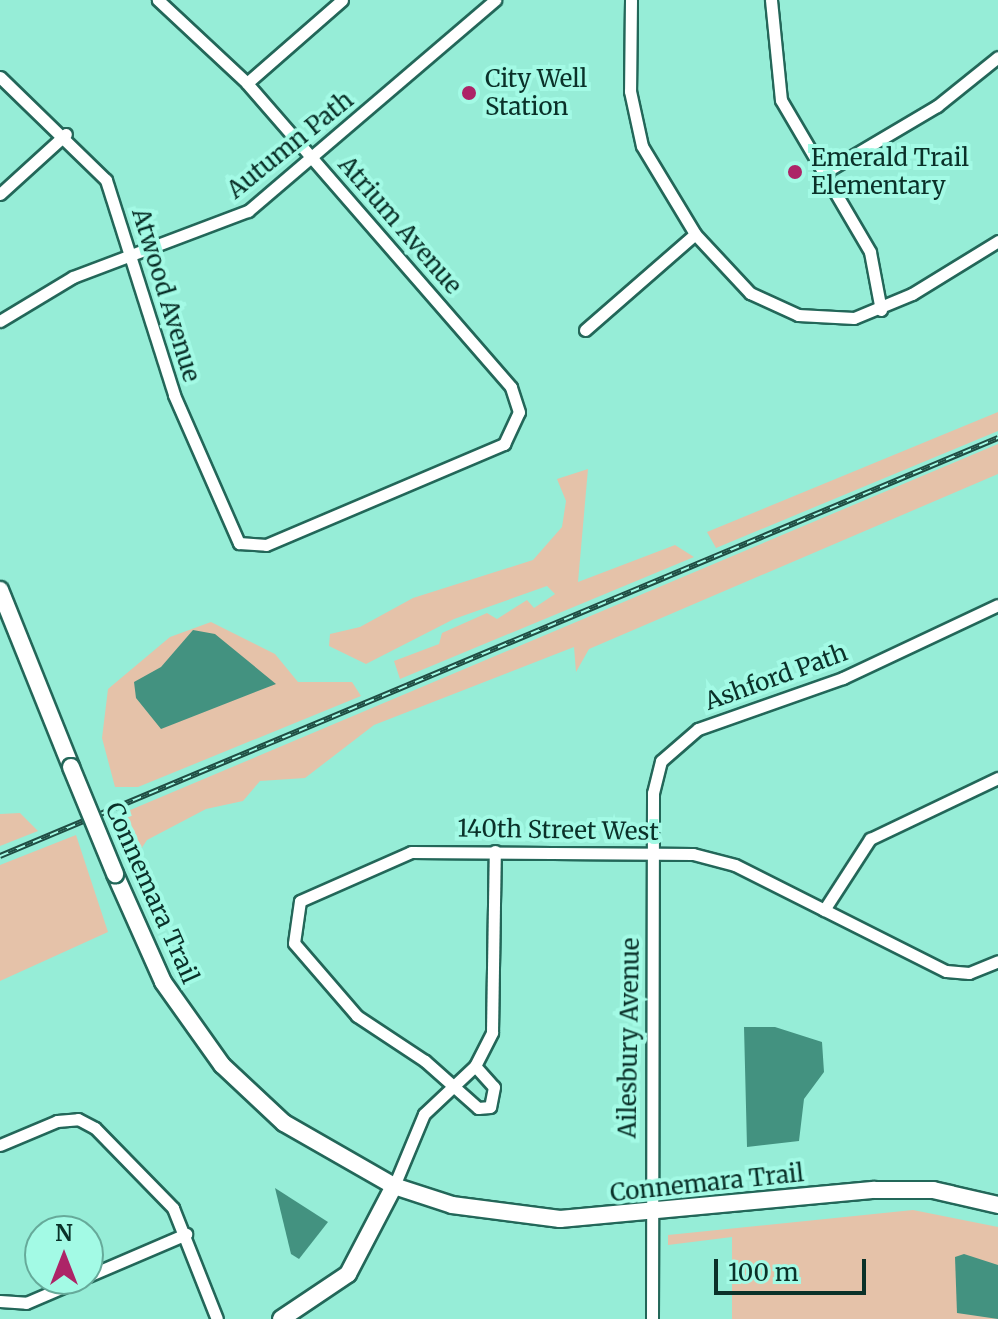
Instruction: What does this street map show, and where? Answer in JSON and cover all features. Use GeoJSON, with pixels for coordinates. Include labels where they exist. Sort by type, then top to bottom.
{"type":"FeatureCollection","features":[{"type":"Feature","properties":{"kind":"street","name":"Atrium Avenue"},"geometry":{"type":"LineString","coordinates":[[158,0],[247,83],[511,387],[515,424],[487,455],[254,547]]}},
{"type":"Feature","properties":{"kind":"street"},"geometry":{"type":"LineString","coordinates":[[247,83],[342,0]]}},
{"type":"Feature","properties":{"kind":"street","name":"Autumn Path"},"geometry":{"type":"LineString","coordinates":[[0,321],[44,291],[130,254],[239,216],[313,158],[495,0]]}},
{"type":"Feature","properties":{"kind":"street"},"geometry":{"type":"LineString","coordinates":[[631,0],[634,123],[695,234],[726,273],[779,308],[839,319],[881,310],[998,241]]}},
{"type":"Feature","properties":{"kind":"street"},"geometry":{"type":"LineString","coordinates":[[771,0],[781,100],[870,252],[881,310]]}},
{"type":"Feature","properties":{"kind":"street"},"geometry":{"type":"LineString","coordinates":[[822,174],[937,106],[998,57]]}},
{"type":"Feature","properties":{"kind":"street","name":"Atwood Avenue"},"geometry":{"type":"LineString","coordinates":[[0,77],[66,134],[106,180],[168,381],[229,532],[254,547]]}},
{"type":"Feature","properties":{"kind":"street"},"geometry":{"type":"LineString","coordinates":[[0,194],[66,134]]}},
{"type":"Feature","properties":{"kind":"street"},"geometry":{"type":"LineString","coordinates":[[585,330],[695,234]]}},
{"type":"Feature","properties":{"kind":"street","name":"Connemara Trail"},"geometry":{"type":"LineString","coordinates":[[0,590],[115,874],[163,982],[222,1065],[316,1146],[394,1186],[517,1216],[653,1216],[875,1190],[933,1190],[998,1205]]}},
{"type":"Feature","properties":{"kind":"street","name":"Ashford Path"},"geometry":{"type":"LineString","coordinates":[[653,853],[655,775],[682,738],[843,678],[998,605]]}},
{"type":"Feature","properties":{"kind":"street"},"geometry":{"type":"LineString","coordinates":[[824,910],[847,865],[879,832],[998,778]]}},
{"type":"Feature","properties":{"kind":"street"},"geometry":{"type":"LineString","coordinates":[[281,1319],[348,1274],[394,1186],[424,1114],[475,1066],[493,1020],[495,851]]}},
{"type":"Feature","properties":{"kind":"street","name":"140th Street West"},"geometry":{"type":"LineString","coordinates":[[454,1083],[374,1029],[326,985],[294,943],[295,909],[314,891],[411,852],[653,853],[715,857],[946,971],[969,973],[998,961]]}},
{"type":"Feature","properties":{"kind":"street","name":"Ailesbury Avenue"},"geometry":{"type":"LineString","coordinates":[[652,1319],[653,853]]}},
{"type":"Feature","properties":{"kind":"street"},"geometry":{"type":"LineString","coordinates":[[454,1083],[478,1108],[490,1107],[494,1087],[475,1066]]}},
{"type":"Feature","properties":{"kind":"street"},"geometry":{"type":"LineString","coordinates":[[0,1145],[78,1119],[155,1185],[186,1234],[217,1319]]}},
{"type":"Feature","properties":{"kind":"street"},"geometry":{"type":"LineString","coordinates":[[104,1269],[186,1234]]}},
{"type":"Feature","properties":{"kind":"street"},"geometry":{"type":"LineString","coordinates":[[0,1301],[26,1303],[45,1295]]}},
{"type":"Feature","properties":{"kind":"shaded area"},"geometry":{"type":"Polygon","coordinates":[[[998,412],[998,431],[716,548],[707,532],[998,412]]]}},
{"type":"Feature","properties":{"kind":"shaded area"},"geometry":{"type":"Polygon","coordinates":[[[998,444],[998,474],[589,649],[576,672],[574,647],[374,725],[305,778],[260,781],[243,801],[206,809],[147,840],[133,861],[116,816],[998,444]]]}},
{"type":"Feature","properties":{"kind":"shaded area"},"geometry":{"type":"Polygon","coordinates":[[[588,469],[578,582],[675,545],[694,557],[400,679],[394,661],[439,644],[442,633],[487,613],[497,619],[527,600],[534,608],[555,594],[547,586],[454,619],[366,664],[329,646],[330,634],[360,627],[413,598],[533,560],[562,527],[566,501],[557,479],[588,469]]]}},
{"type":"Feature","properties":{"kind":"shaded area"},"geometry":{"type":"Polygon","coordinates":[[[211,622],[275,654],[298,682],[352,682],[361,696],[138,787],[115,787],[102,738],[108,689],[170,637],[211,622]]]}},
{"type":"Feature","properties":{"kind":"shaded area"},"geometry":{"type":"Polygon","coordinates":[[[20,813],[38,831],[0,846],[0,814],[20,813]]]}},
{"type":"Feature","properties":{"kind":"shaded area"},"geometry":{"type":"Polygon","coordinates":[[[76,835],[108,932],[0,981],[0,865],[76,835]]]}},
{"type":"Feature","properties":{"kind":"shaded area"},"geometry":{"type":"Polygon","coordinates":[[[913,1210],[998,1227],[998,1319],[732,1319],[732,1237],[668,1245],[668,1235],[913,1210]]]}},
{"type":"Feature","properties":{"kind":"water"},"geometry":{"type":"Polygon","coordinates":[[[193,630],[215,634],[276,684],[161,729],[136,698],[134,682],[161,667],[193,630]]]}},
{"type":"Feature","properties":{"kind":"water"},"geometry":{"type":"Polygon","coordinates":[[[744,1027],[775,1027],[822,1042],[824,1072],[804,1099],[799,1141],[747,1147],[744,1027]]]}},
{"type":"Feature","properties":{"kind":"water"},"geometry":{"type":"Polygon","coordinates":[[[275,1188],[328,1222],[299,1259],[291,1254],[275,1188]]]}},
{"type":"Feature","properties":{"kind":"water"},"geometry":{"type":"Polygon","coordinates":[[[964,1254],[998,1265],[998,1319],[957,1313],[955,1257],[964,1254]]]}},
{"type":"Feature","properties":{"kind":"railway"},"geometry":{"type":"LineString","coordinates":[[0,856],[998,438]]}},
{"type":"Feature","properties":{"kind":"place","name":"City Well Station"},"geometry":{"type":"Point","coordinates":[469,93]}},
{"type":"Feature","properties":{"kind":"place","name":"Emerald Trail Elementary"},"geometry":{"type":"Point","coordinates":[795,172]}}]}
